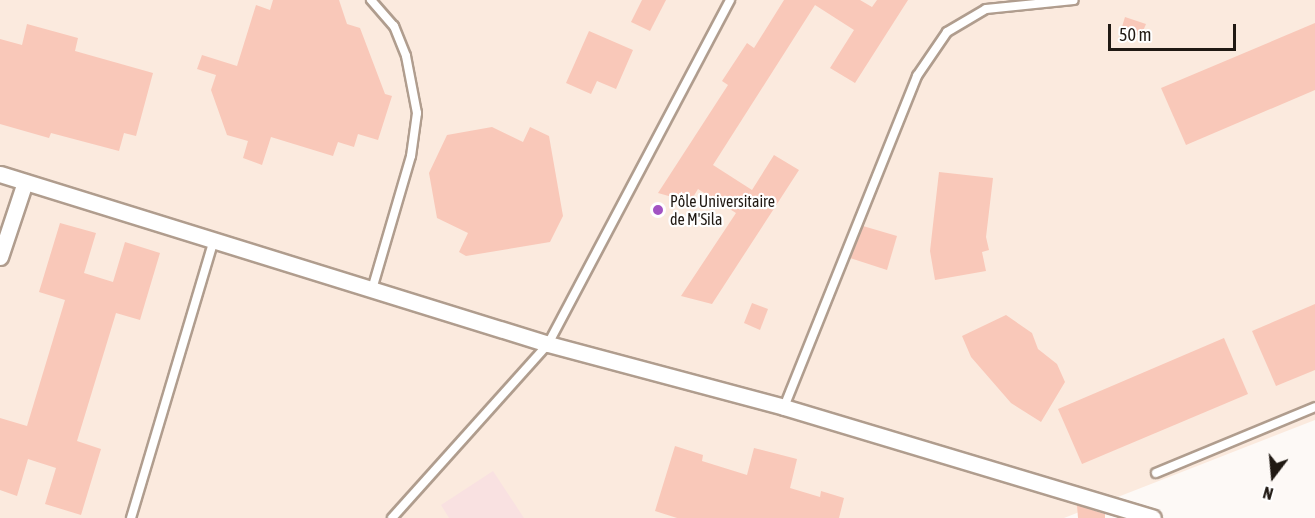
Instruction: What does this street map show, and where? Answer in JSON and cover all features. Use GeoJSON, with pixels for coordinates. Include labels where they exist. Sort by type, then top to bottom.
{"type":"FeatureCollection","features":[{"type":"Feature","properties":{"kind":"street"},"geometry":{"type":"LineString","coordinates":[[0,174],[548,344],[784,406],[1153,518]]}},
{"type":"Feature","properties":{"kind":"street"},"geometry":{"type":"LineString","coordinates":[[0,257],[25,182]]}},
{"type":"Feature","properties":{"kind":"lane"},"geometry":{"type":"LineString","coordinates":[[371,0],[394,26],[406,56],[417,113],[411,156],[372,289]]}},
{"type":"Feature","properties":{"kind":"lane"},"geometry":{"type":"LineString","coordinates":[[392,518],[548,344],[730,0]]}},
{"type":"Feature","properties":{"kind":"lane"},"geometry":{"type":"LineString","coordinates":[[784,406],[917,76],[947,32],[986,9],[1074,0]]}},
{"type":"Feature","properties":{"kind":"lane"},"geometry":{"type":"LineString","coordinates":[[131,518],[214,240]]}},
{"type":"Feature","properties":{"kind":"lane"},"geometry":{"type":"LineString","coordinates":[[1156,472],[1315,407]]}},
{"type":"Feature","properties":{"kind":"shaded area","name":"Pôle Universitaire de M'Sila"},"geometry":{"type":"Polygon","coordinates":[[[0,0],[1315,0],[1315,420],[1064,518],[0,518],[0,0]]]}},
{"type":"Feature","properties":{"kind":"shaded area"},"geometry":{"type":"Polygon","coordinates":[[[493,471],[524,518],[449,518],[441,505],[493,471]]]}},
{"type":"Feature","properties":{"kind":"building"},"geometry":{"type":"Polygon","coordinates":[[[273,0],[339,0],[347,24],[360,28],[385,94],[392,96],[378,140],[358,134],[354,147],[338,142],[333,156],[271,137],[262,165],[243,158],[248,141],[227,135],[211,90],[216,75],[197,69],[202,55],[237,66],[256,5],[270,10],[273,0]]]}},
{"type":"Feature","properties":{"kind":"building"},"geometry":{"type":"Polygon","coordinates":[[[642,0],[666,0],[650,31],[631,22],[642,0]]]}},
{"type":"Feature","properties":{"kind":"building"},"geometry":{"type":"Polygon","coordinates":[[[784,0],[860,0],[872,7],[877,0],[908,0],[855,83],[830,68],[854,30],[815,5],[713,165],[752,190],[774,155],[799,170],[712,304],[681,296],[736,213],[698,189],[690,202],[658,193],[728,85],[722,81],[747,43],[754,48],[784,0]]]}},
{"type":"Feature","properties":{"kind":"building"},"geometry":{"type":"Polygon","coordinates":[[[1125,17],[1146,24],[1141,36],[1121,30],[1125,17]]]}},
{"type":"Feature","properties":{"kind":"building"},"geometry":{"type":"Polygon","coordinates":[[[1315,23],[1315,90],[1186,145],[1161,88],[1315,23]]]}},
{"type":"Feature","properties":{"kind":"building"},"geometry":{"type":"Polygon","coordinates":[[[27,24],[78,38],[75,51],[153,73],[136,136],[124,133],[119,151],[51,133],[49,138],[0,124],[0,39],[22,45],[27,24]]]}},
{"type":"Feature","properties":{"kind":"building"},"geometry":{"type":"Polygon","coordinates":[[[589,31],[633,50],[616,89],[597,81],[591,94],[566,83],[589,31]]]}},
{"type":"Feature","properties":{"kind":"building"},"geometry":{"type":"Polygon","coordinates":[[[492,127],[523,142],[530,127],[549,136],[563,216],[550,242],[466,256],[459,252],[468,233],[437,218],[429,173],[447,135],[492,127]]]}},
{"type":"Feature","properties":{"kind":"building"},"geometry":{"type":"Polygon","coordinates":[[[939,172],[993,178],[986,237],[989,250],[982,252],[986,271],[935,280],[930,251],[939,172]]]}},
{"type":"Feature","properties":{"kind":"building"},"geometry":{"type":"Polygon","coordinates":[[[60,223],[96,233],[84,273],[113,282],[125,242],[160,253],[140,320],[116,313],[77,441],[101,449],[81,515],[45,504],[56,468],[28,459],[17,496],[0,490],[0,418],[27,426],[65,300],[39,292],[60,223]]]}},
{"type":"Feature","properties":{"kind":"building"},"geometry":{"type":"Polygon","coordinates":[[[863,226],[897,236],[887,270],[850,258],[863,226]]]}},
{"type":"Feature","properties":{"kind":"building"},"geometry":{"type":"Polygon","coordinates":[[[752,303],[768,309],[760,330],[744,323],[752,303]]]}},
{"type":"Feature","properties":{"kind":"building"},"geometry":{"type":"Polygon","coordinates":[[[1315,304],[1315,370],[1276,386],[1252,331],[1315,304]]]}},
{"type":"Feature","properties":{"kind":"building"},"geometry":{"type":"Polygon","coordinates":[[[1006,315],[1032,333],[1038,349],[1057,364],[1065,382],[1041,422],[1011,403],[971,357],[962,336],[1006,315]]]}},
{"type":"Feature","properties":{"kind":"building"},"geometry":{"type":"Polygon","coordinates":[[[1224,338],[1248,394],[1082,464],[1058,409],[1224,338]]]}},
{"type":"Feature","properties":{"kind":"building"},"geometry":{"type":"Polygon","coordinates":[[[675,446],[703,455],[702,461],[747,475],[754,448],[797,459],[790,488],[820,497],[821,491],[844,498],[839,518],[677,518],[655,511],[675,446]]]}},
{"type":"Feature","properties":{"kind":"building"},"geometry":{"type":"Polygon","coordinates":[[[1077,505],[1105,514],[1105,518],[1078,518],[1077,505]]]}},
{"type":"Feature","properties":{"kind":"place","name":"Pôle Universitaire de M'Sila"},"geometry":{"type":"Point","coordinates":[658,210]}}]}
